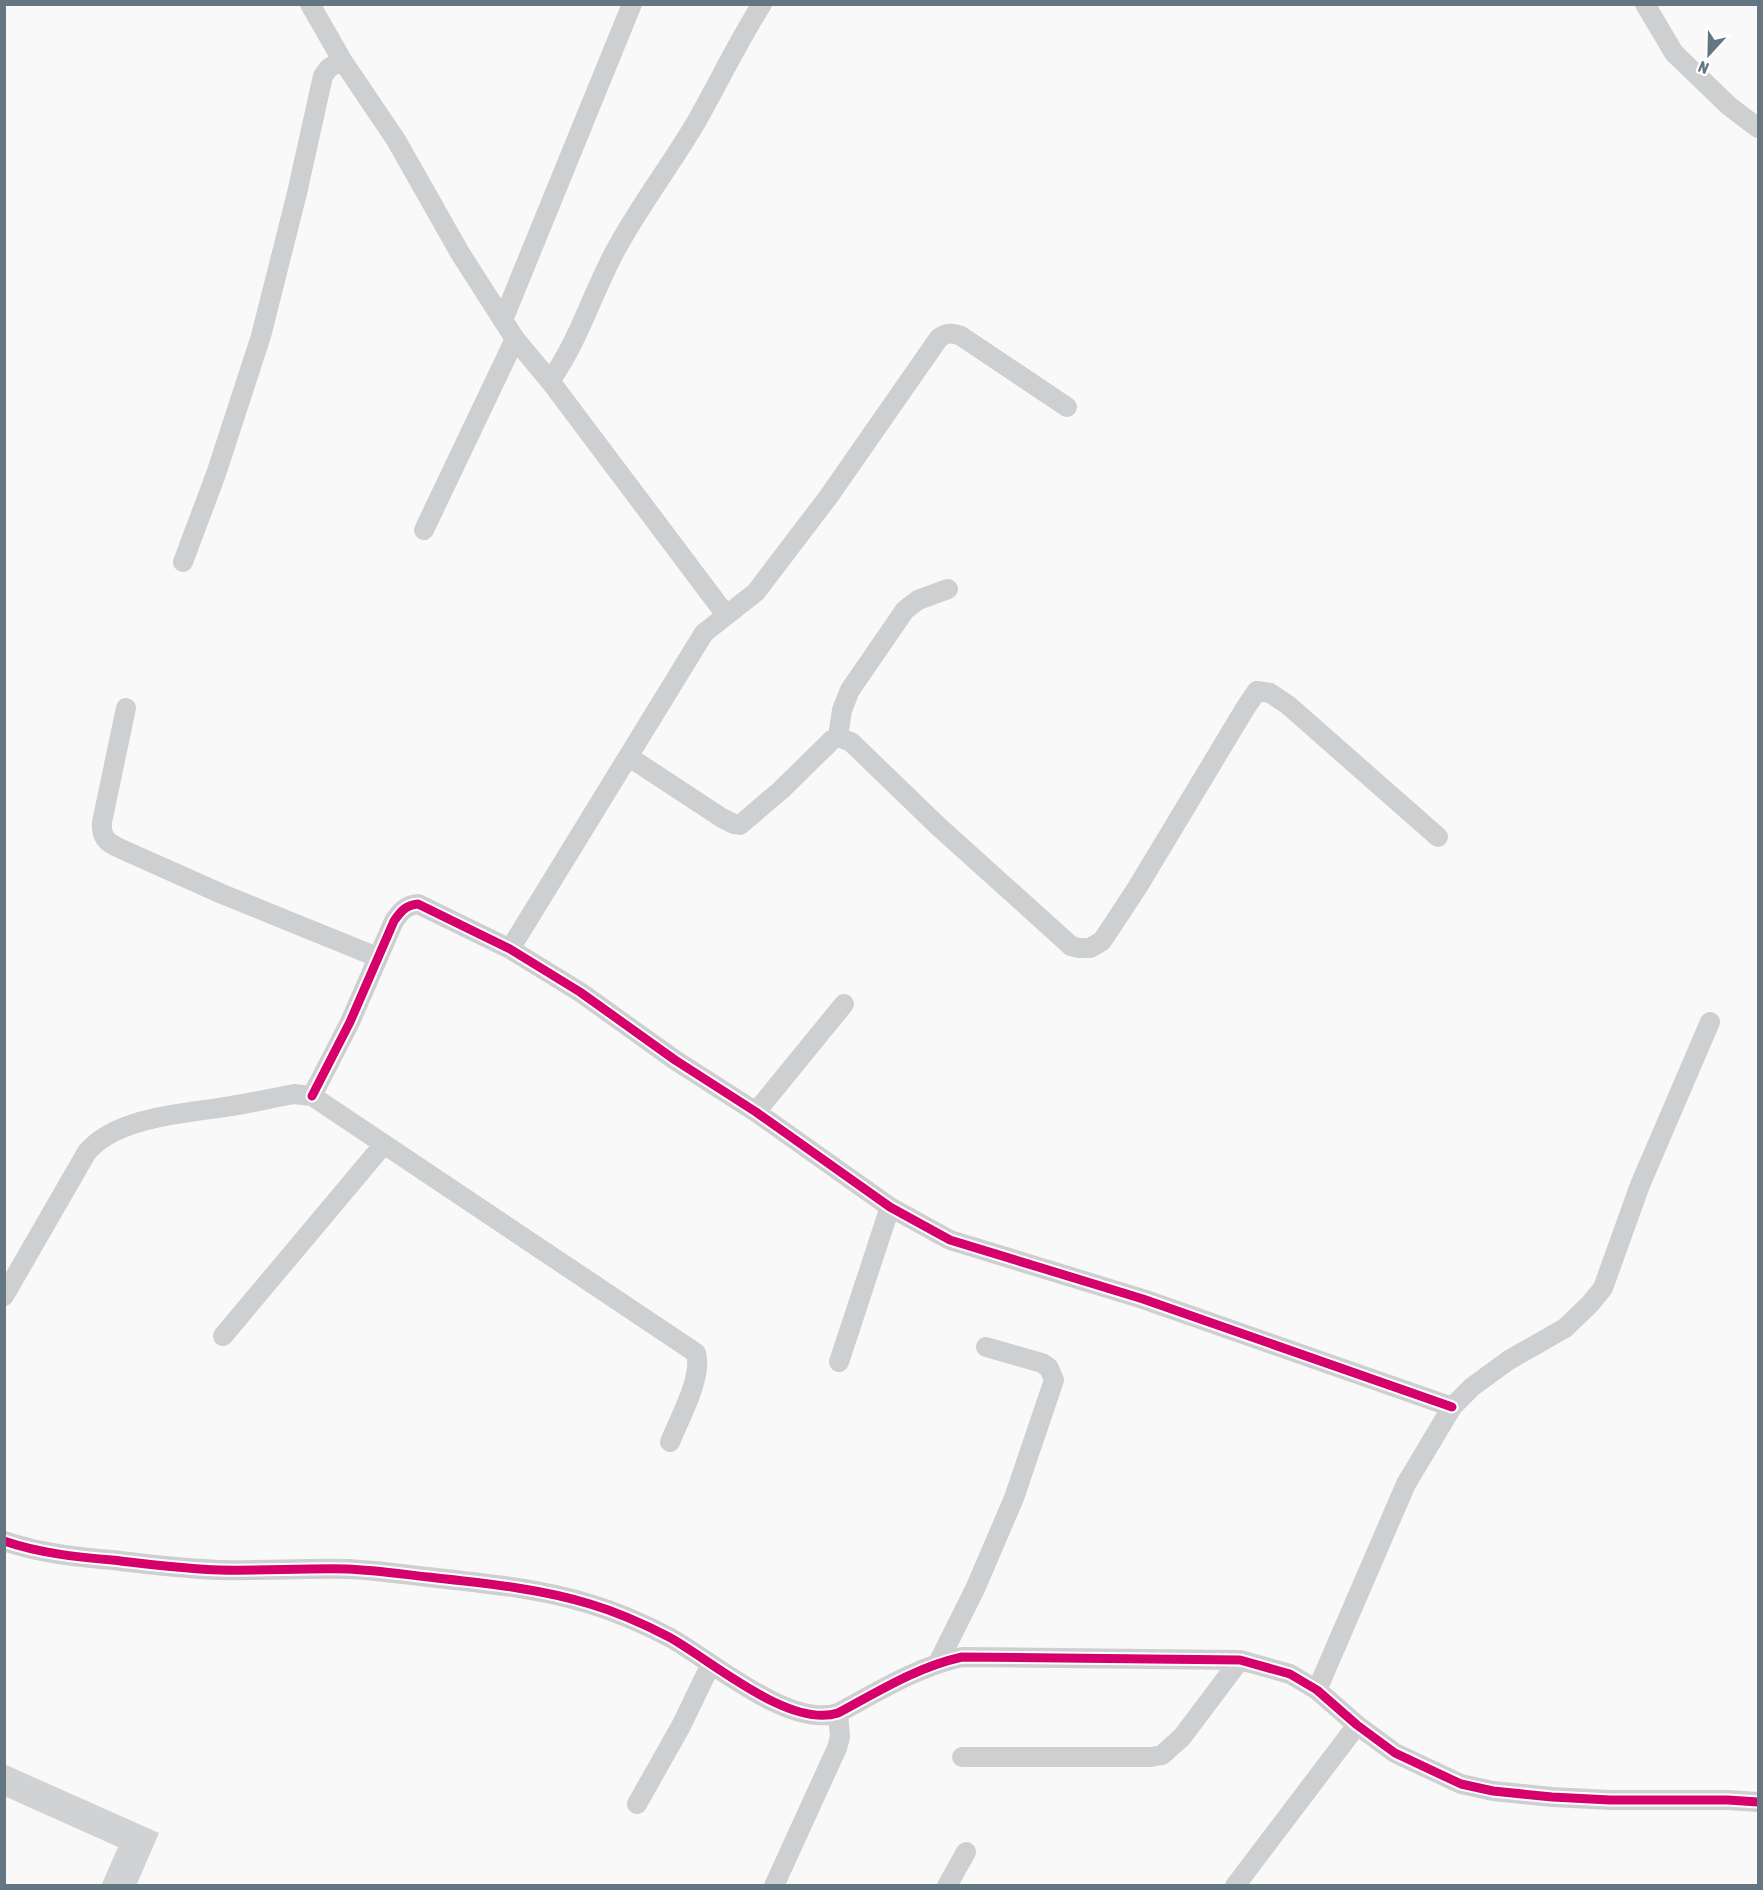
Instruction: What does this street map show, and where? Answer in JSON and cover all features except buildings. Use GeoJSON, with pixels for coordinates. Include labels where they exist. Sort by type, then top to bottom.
{"type":"FeatureCollection","features":[{"type":"Feature","properties":{"kind":"street"},"geometry":{"type":"LineString","coordinates":[[310,4],[342,60],[396,140],[460,253],[515,339],[550,381],[726,615]]}},
{"type":"Feature","properties":{"kind":"street"},"geometry":{"type":"LineString","coordinates":[[503,320],[632,4]]}},
{"type":"Feature","properties":{"kind":"street"},"geometry":{"type":"LineString","coordinates":[[550,381],[576,339],[621,239],[694,125],[762,4]]}},
{"type":"Feature","properties":{"kind":"street"},"geometry":{"type":"LineString","coordinates":[[1645,4],[1674,53],[1729,106],[1758,128]]}},
{"type":"Feature","properties":{"kind":"street"},"geometry":{"type":"LineString","coordinates":[[183,562],[216,474],[261,336],[308,147],[323,76],[329,68],[342,60]]}},
{"type":"Feature","properties":{"kind":"street"},"geometry":{"type":"LineString","coordinates":[[510,949],[705,633],[756,592],[829,496],[944,334],[952,333],[961,336],[1067,406]]}},
{"type":"Feature","properties":{"kind":"street"},"geometry":{"type":"LineString","coordinates":[[424,530],[515,339]]}},
{"type":"Feature","properties":{"kind":"street"},"geometry":{"type":"LineString","coordinates":[[838,737],[842,710],[850,690],[905,610],[918,600],[948,589]]}},
{"type":"Feature","properties":{"kind":"street"},"geometry":{"type":"LineString","coordinates":[[629,757],[728,821],[740,825],[744,824],[781,790],[832,740],[838,737],[850,742],[938,826],[1074,947],[1090,948],[1102,941],[1137,888],[1245,707],[1257,692],[1270,693],[1288,705],[1438,837]]}},
{"type":"Feature","properties":{"kind":"street"},"geometry":{"type":"LineString","coordinates":[[126,708],[102,822],[102,834],[105,840],[222,894],[376,957]]}},
{"type":"Feature","properties":{"kind":"street"},"geometry":{"type":"LineString","coordinates":[[312,1096],[350,1022],[376,957],[394,921],[400,911],[409,905],[418,904],[510,949],[580,992],[890,1207],[950,1240],[1143,1299],[1452,1407]]}},
{"type":"Feature","properties":{"kind":"street"},"geometry":{"type":"LineString","coordinates":[[756,1112],[844,1004]]}},
{"type":"Feature","properties":{"kind":"street"},"geometry":{"type":"LineString","coordinates":[[1317,1690],[1406,1484],[1452,1407],[1472,1387],[1509,1360],[1565,1328],[1603,1288],[1640,1185],[1710,1022]]}},
{"type":"Feature","properties":{"kind":"street"},"geometry":{"type":"LineString","coordinates":[[4,1296],[87,1152],[96,1141],[108,1134],[145,1121],[294,1094],[312,1096],[696,1353],[698,1365],[695,1379],[670,1442]]}},
{"type":"Feature","properties":{"kind":"street"},"geometry":{"type":"LineString","coordinates":[[223,1336],[384,1144]]}},
{"type":"Feature","properties":{"kind":"street"},"geometry":{"type":"LineString","coordinates":[[839,1362],[890,1207]]}},
{"type":"Feature","properties":{"kind":"street"},"geometry":{"type":"LineString","coordinates":[[938,1663],[975,1589],[1014,1498],[1054,1380],[1049,1368],[1042,1363],[986,1347]]}},
{"type":"Feature","properties":{"kind":"street"},"geometry":{"type":"LineString","coordinates":[[4,1541],[51,1553],[148,1564],[218,1570],[348,1569],[470,1581],[549,1594],[590,1604],[630,1619],[669,1637],[741,1684],[786,1708],[814,1716],[829,1716],[838,1713],[914,1672],[962,1657],[1240,1660],[1290,1674],[1317,1690],[1357,1725],[1395,1753],[1461,1784],[1494,1791],[1610,1800],[1758,1802]]}},
{"type":"Feature","properties":{"kind":"street"},"geometry":{"type":"LineString","coordinates":[[962,1757],[1151,1757],[1162,1755],[1182,1737],[1240,1660]]}},
{"type":"Feature","properties":{"kind":"street"},"geometry":{"type":"LineString","coordinates":[[637,1804],[681,1726],[711,1664]]}},
{"type":"Feature","properties":{"kind":"street"},"geometry":{"type":"LineString","coordinates":[[774,1886],[837,1748],[840,1737],[838,1713]]}},
{"type":"Feature","properties":{"kind":"street"},"geometry":{"type":"LineString","coordinates":[[1235,1886],[1357,1725]]}},
{"type":"Feature","properties":{"kind":"street"},"geometry":{"type":"LineString","coordinates":[[946,1886],[966,1852]]}},
{"type":"Feature","properties":{"kind":"cycle path"},"geometry":{"type":"LineString","coordinates":[[312,1096],[350,1022],[394,921],[404,909],[418,904],[510,949],[580,992],[890,1207],[950,1240],[1143,1299],[1452,1407]]}},
{"type":"Feature","properties":{"kind":"cycle path"},"geometry":{"type":"LineString","coordinates":[[4,1541],[58,1554],[179,1567],[388,1572],[489,1584],[570,1598],[640,1623],[669,1637],[751,1690],[774,1702],[797,1711],[818,1715],[838,1713],[914,1673],[962,1657],[1240,1660],[1290,1674],[1317,1690],[1357,1725],[1395,1753],[1461,1784],[1493,1791],[1552,1797],[1758,1802]]}}]}
